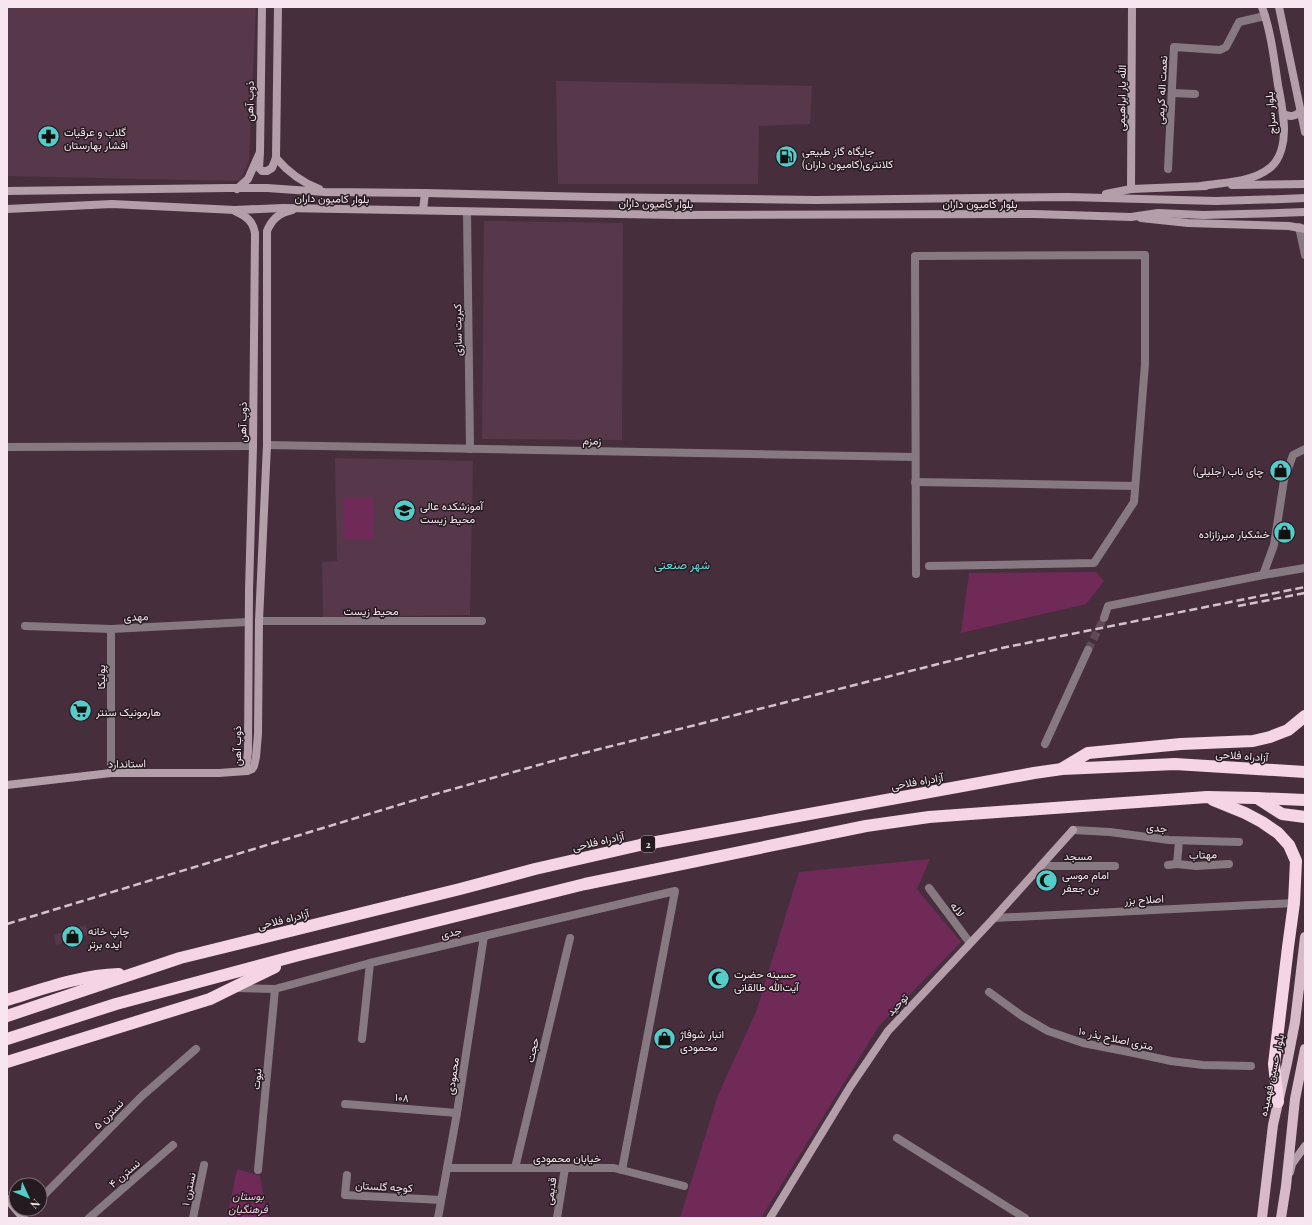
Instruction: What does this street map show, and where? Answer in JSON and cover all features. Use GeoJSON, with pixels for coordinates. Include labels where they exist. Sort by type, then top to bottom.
{"type":"FeatureCollection","features":[{"type":"Feature","properties":{"kind":"highway"},"geometry":{"type":"LineString","coordinates":[[1062,769],[1088,753],[1181,744],[1253,741],[1270,737],[1288,730],[1305,716]]}},
{"type":"Feature","properties":{"kind":"highway","name":"آزادراه فلاحی"},"geometry":{"type":"LineString","coordinates":[[7,1016],[180,958],[535,869],[633,847],[1010,777],[1062,769],[1175,764],[1305,772]]}},
{"type":"Feature","properties":{"kind":"highway"},"geometry":{"type":"LineString","coordinates":[[1207,797],[1245,813],[1278,833],[1289,845],[1296,861],[1294,903],[1274,1064],[1278,1102]]}},
{"type":"Feature","properties":{"kind":"highway"},"geometry":{"type":"LineString","coordinates":[[7,1039],[116,1004],[299,955],[585,884],[866,826],[937,816],[1207,797],[1305,800]]}},
{"type":"Feature","properties":{"kind":"highway"},"geometry":{"type":"LineString","coordinates":[[1256,798],[1282,814],[1305,817]]}},
{"type":"Feature","properties":{"kind":"highway"},"geometry":{"type":"LineString","coordinates":[[7,1062],[210,999],[299,955]]}},
{"type":"Feature","properties":{"kind":"highway"},"geometry":{"type":"LineString","coordinates":[[7,1000],[54,985],[101,974],[132,974]]}},
{"type":"Feature","properties":{"kind":"main road","name":"ذوب آهن"},"geometry":{"type":"LineString","coordinates":[[237,189],[248,179],[260,152],[262,7]]}},
{"type":"Feature","properties":{"kind":"main road"},"geometry":{"type":"LineString","coordinates":[[260,152],[259,166],[262,171],[267,171],[272,168],[276,158],[278,7]]}},
{"type":"Feature","properties":{"kind":"main road","name":"الله یار ابراهیمی"},"geometry":{"type":"LineString","coordinates":[[1131,189],[1132,7]]}},
{"type":"Feature","properties":{"kind":"main road","name":"بلوار سراج"},"geometry":{"type":"LineString","coordinates":[[1201,186],[1248,179],[1261,174],[1272,166],[1279,157],[1284,131],[1283,114],[1265,16],[1262,7]]}},
{"type":"Feature","properties":{"kind":"main road"},"geometry":{"type":"LineString","coordinates":[[1279,7],[1305,132]]}},
{"type":"Feature","properties":{"kind":"main road"},"geometry":{"type":"LineString","coordinates":[[1283,114],[1291,116],[1301,111]]}},
{"type":"Feature","properties":{"kind":"main road"},"geometry":{"type":"LineString","coordinates":[[276,158],[291,174],[306,184],[325,192]]}},
{"type":"Feature","properties":{"kind":"main road"},"geometry":{"type":"LineString","coordinates":[[1087,197],[1131,189],[1305,184]]}},
{"type":"Feature","properties":{"kind":"main road","name":"بلوار کامیون داران"},"geometry":{"type":"LineString","coordinates":[[7,191],[267,188],[325,192],[425,192],[593,197],[816,200],[1087,197],[1216,201],[1283,200],[1305,198]]}},
{"type":"Feature","properties":{"kind":"main road"},"geometry":{"type":"LineString","coordinates":[[424,210],[425,192]]}},
{"type":"Feature","properties":{"kind":"main road","name":"بلوار کامیون داران"},"geometry":{"type":"LineString","coordinates":[[7,208],[112,204],[235,210],[296,208],[676,215],[1034,214],[1131,217],[1158,213],[1203,215],[1305,212]]}},
{"type":"Feature","properties":{"kind":"main road","name":"ذوب آهن"},"geometry":{"type":"LineString","coordinates":[[235,210],[247,216],[253,225],[255,233],[253,446],[248,622],[247,771],[252,769],[256,757],[258,734],[259,621],[268,444],[267,231],[270,223],[275,218],[286,211],[296,208]]}},
{"type":"Feature","properties":{"kind":"main road"},"geometry":{"type":"LineString","coordinates":[[1131,217],[1188,223],[1289,226],[1302,228]]}},
{"type":"Feature","properties":{"kind":"main road","name":"استاندارد"},"geometry":{"type":"LineString","coordinates":[[8,784],[111,773],[219,773],[247,771]]}},
{"type":"Feature","properties":{"kind":"main road","name":"توحید"},"geometry":{"type":"LineString","coordinates":[[770,1218],[850,1087],[888,1031],[994,918],[1073,830]]}},
{"type":"Feature","properties":{"kind":"main road","name":"بلوار حسین فهمیده"},"geometry":{"type":"LineString","coordinates":[[1262,1218],[1273,1125],[1295,1022],[1305,937]]}},
{"type":"Feature","properties":{"kind":"main road"},"geometry":{"type":"LineString","coordinates":[[1281,1218],[1286,1186],[1295,1099],[1305,1049]]}},
{"type":"Feature","properties":{"kind":"main road"},"geometry":{"type":"LineString","coordinates":[[1286,1186],[1292,1164],[1305,1146]]}},
{"type":"Feature","properties":{"kind":"street","name":"نعمت اله کریمی"},"geometry":{"type":"LineString","coordinates":[[1168,169],[1174,47],[1220,50],[1226,47],[1238,22],[1265,16]]}},
{"type":"Feature","properties":{"kind":"street"},"geometry":{"type":"LineString","coordinates":[[1172,93],[1195,94]]}},
{"type":"Feature","properties":{"kind":"street","name":"کبریت سازی"},"geometry":{"type":"LineString","coordinates":[[467,212],[470,448]]}},
{"type":"Feature","properties":{"kind":"street"},"geometry":{"type":"LineString","coordinates":[[1302,228],[1305,255]]}},
{"type":"Feature","properties":{"kind":"street"},"geometry":{"type":"LineString","coordinates":[[916,574],[915,256],[1145,255],[1145,364],[1134,502],[1094,563],[929,566]]}},
{"type":"Feature","properties":{"kind":"street","name":"زمزم"},"geometry":{"type":"LineString","coordinates":[[268,444],[916,457]]}},
{"type":"Feature","properties":{"kind":"street"},"geometry":{"type":"LineString","coordinates":[[7,447],[253,446]]}},
{"type":"Feature","properties":{"kind":"street"},"geometry":{"type":"LineString","coordinates":[[1262,575],[1274,545],[1284,480],[1293,455],[1305,449]]}},
{"type":"Feature","properties":{"kind":"street"},"geometry":{"type":"LineString","coordinates":[[916,482],[1135,486]]}},
{"type":"Feature","properties":{"kind":"street"},"geometry":{"type":"LineString","coordinates":[[1104,618],[1108,606],[1262,575],[1305,568]]}},
{"type":"Feature","properties":{"kind":"street","name":"محیط زیست"},"geometry":{"type":"LineString","coordinates":[[259,621],[482,621]]}},
{"type":"Feature","properties":{"kind":"street","name":"مهدی"},"geometry":{"type":"LineString","coordinates":[[25,626],[111,628],[248,622]]}},
{"type":"Feature","properties":{"kind":"street","name":"پولیکا"},"geometry":{"type":"LineString","coordinates":[[111,628],[111,773]]}},
{"type":"Feature","properties":{"kind":"street"},"geometry":{"type":"LineString","coordinates":[[1045,744],[1088,650]]}},
{"type":"Feature","properties":{"kind":"street","name":"جدی"},"geometry":{"type":"LineString","coordinates":[[1073,830],[1110,832],[1179,840],[1239,842]]}},
{"type":"Feature","properties":{"kind":"street","name":"مهتاب"},"geometry":{"type":"LineString","coordinates":[[1177,864],[1179,840]]}},
{"type":"Feature","properties":{"kind":"street","name":"مهتاب"},"geometry":{"type":"LineString","coordinates":[[1168,865],[1177,864],[1196,866],[1229,864]]}},
{"type":"Feature","properties":{"kind":"street","name":"مسجد"},"geometry":{"type":"LineString","coordinates":[[1041,866],[1115,866]]}},
{"type":"Feature","properties":{"kind":"street","name":"لاله"},"geometry":{"type":"LineString","coordinates":[[929,888],[970,943]]}},
{"type":"Feature","properties":{"kind":"street","name":"جدی"},"geometry":{"type":"LineString","coordinates":[[233,988],[275,989],[370,963],[675,891],[622,1170]]}},
{"type":"Feature","properties":{"kind":"street","name":"اصلاح بزر"},"geometry":{"type":"LineString","coordinates":[[994,918],[1294,903]]}},
{"type":"Feature","properties":{"kind":"street","name":"محمودی"},"geometry":{"type":"LineString","coordinates":[[438,1218],[457,1113],[484,936]]}},
{"type":"Feature","properties":{"kind":"street","name":"حجت"},"geometry":{"type":"LineString","coordinates":[[515,1168],[570,938]]}},
{"type":"Feature","properties":{"kind":"street"},"geometry":{"type":"LineString","coordinates":[[362,1039],[370,963]]}},
{"type":"Feature","properties":{"kind":"street","name":"نبوت"},"geometry":{"type":"LineString","coordinates":[[258,1170],[275,989]]}},
{"type":"Feature","properties":{"kind":"street","name":"۱۰ متری اصلاح بذر"},"geometry":{"type":"LineString","coordinates":[[989,992],[1022,1016],[1048,1031],[1083,1043],[1171,1061],[1203,1065],[1251,1066]]}},
{"type":"Feature","properties":{"kind":"street","name":"نسترن ۵"},"geometry":{"type":"LineString","coordinates":[[48,1191],[142,1096],[196,1049]]}},
{"type":"Feature","properties":{"kind":"street","name":"۱۰۸"},"geometry":{"type":"LineString","coordinates":[[345,1104],[457,1113]]}},
{"type":"Feature","properties":{"kind":"street"},"geometry":{"type":"LineString","coordinates":[[897,1138],[1025,1218]]}},
{"type":"Feature","properties":{"kind":"street","name":"نسترن ۴"},"geometry":{"type":"LineString","coordinates":[[89,1218],[174,1145]]}},
{"type":"Feature","properties":{"kind":"street","name":"نسترن ۱"},"geometry":{"type":"LineString","coordinates":[[193,1218],[204,1165]]}},
{"type":"Feature","properties":{"kind":"street","name":"خیابان محمودی"},"geometry":{"type":"LineString","coordinates":[[447,1168],[614,1168],[684,1186]]}},
{"type":"Feature","properties":{"kind":"street","name":"قدیمی"},"geometry":{"type":"LineString","coordinates":[[557,1218],[565,1168]]}},
{"type":"Feature","properties":{"kind":"street","name":"کوچه گلستان"},"geometry":{"type":"LineString","coordinates":[[347,1175],[345,1195],[441,1200]]}},
{"type":"Feature","properties":{"kind":"shaded area"},"geometry":{"type":"Polygon","coordinates":[[[7,7],[256,7],[249,160],[240,181],[7,176],[7,7]]]}},
{"type":"Feature","properties":{"kind":"shaded area"},"geometry":{"type":"Polygon","coordinates":[[[556,81],[812,86],[810,124],[759,126],[758,184],[558,184],[556,81]]]}},
{"type":"Feature","properties":{"kind":"shaded area"},"geometry":{"type":"Polygon","coordinates":[[[484,221],[623,223],[622,440],[482,439],[484,221]]]}},
{"type":"Feature","properties":{"kind":"shaded area","name":"آموزشکده عالی محیط زیست"},"geometry":{"type":"Polygon","coordinates":[[[335,458],[473,461],[470,615],[323,617],[322,562],[337,561],[335,458]]]}},
{"type":"Feature","properties":{"kind":"shaded area","name":"چاپ خانه ایده برتر"},"geometry":{"type":"Polygon","coordinates":[[[86,925],[89,934],[81,937],[77,942],[73,944],[67,941],[56,945],[54,935],[86,925]]]}},
{"type":"Feature","properties":{"kind":"green space"},"geometry":{"type":"Polygon","coordinates":[[[344,497],[374,497],[374,539],[344,539],[344,497]]]}},
{"type":"Feature","properties":{"kind":"green space"},"geometry":{"type":"Polygon","coordinates":[[[1096,572],[1104,581],[1086,604],[961,633],[969,573],[1096,572]]]}},
{"type":"Feature","properties":{"kind":"green space"},"geometry":{"type":"Polygon","coordinates":[[[930,859],[917,889],[961,942],[879,1026],[761,1218],[680,1218],[718,1095],[756,1012],[799,872],[930,859]]]}},
{"type":"Feature","properties":{"kind":"green space","name":"بوستان فرهنگیان"},"geometry":{"type":"Polygon","coordinates":[[[237,1169],[260,1176],[268,1218],[227,1218],[237,1169]]]}},
{"type":"Feature","properties":{"kind":"tunnel"},"geometry":{"type":"LineString","coordinates":[[1088,650],[1104,618]]}},
{"type":"Feature","properties":{"kind":"railway"},"geometry":{"type":"LineString","coordinates":[[7,924],[425,797],[560,759],[1002,648],[1305,587]]}},
{"type":"Feature","properties":{"kind":"railway"},"geometry":{"type":"LineString","coordinates":[[1238,606],[1305,593]]}},
{"type":"Feature","properties":{"kind":"place","name":"گلاب و عرقیات افشار بهارستان"},"geometry":{"type":"Point","coordinates":[49,137]}},
{"type":"Feature","properties":{"kind":"place","name":"جایگاه گاز طبیعی کلانتری(کامیون داران)"},"geometry":{"type":"Point","coordinates":[786,156]}},
{"type":"Feature","properties":{"kind":"place","name":"چای ناب (جلیلی)"},"geometry":{"type":"Point","coordinates":[1280,470]}},
{"type":"Feature","properties":{"kind":"place","name":"آموزشکده عالی محیط زیست"},"geometry":{"type":"Point","coordinates":[404,511]}},
{"type":"Feature","properties":{"kind":"place","name":"خشکبار میرزازاده"},"geometry":{"type":"Point","coordinates":[1285,533]}},
{"type":"Feature","properties":{"kind":"place","name":"هارمونیک سنتر"},"geometry":{"type":"Point","coordinates":[80,711]}},
{"type":"Feature","properties":{"kind":"place","name":"امام موسی بن جعفر"},"geometry":{"type":"Point","coordinates":[1046,880]}},
{"type":"Feature","properties":{"kind":"place","name":"چاپ خانه ایده برتر"},"geometry":{"type":"Point","coordinates":[73,936]}},
{"type":"Feature","properties":{"kind":"place","name":"حسینه حضرت آیت‌الله طالقانی"},"geometry":{"type":"Point","coordinates":[718,979]}},
{"type":"Feature","properties":{"kind":"place","name":"انبار شوفاژ محمودی"},"geometry":{"type":"Point","coordinates":[664,1039]}},
{"type":"Feature","properties":{"kind":"district","name":"شهر صنعتی"},"geometry":{"type":"Point","coordinates":[682,564]}}]}
